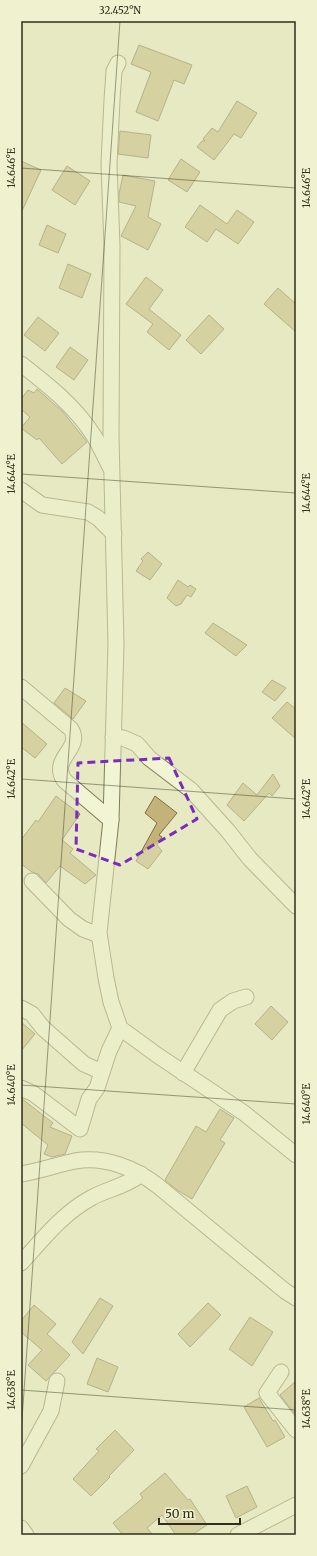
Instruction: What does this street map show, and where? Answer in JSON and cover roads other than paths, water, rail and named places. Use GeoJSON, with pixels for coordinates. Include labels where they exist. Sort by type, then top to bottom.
{"type":"FeatureCollection","features":[{"type":"Feature","properties":{"kind":"street"},"geometry":{"type":"LineString","coordinates":[[118,63],[114,71],[109,164],[112,246],[112,472],[116,644],[114,737],[111,820],[99,935],[108,990],[116,1020],[120,1028],[183,1073],[244,1113],[296,1155]]}},
{"type":"Feature","properties":{"kind":"street"},"geometry":{"type":"LineString","coordinates":[[21,364],[50,386],[80,417],[95,437],[112,472]]}},
{"type":"Feature","properties":{"kind":"street"},"geometry":{"type":"LineString","coordinates":[[21,490],[42,504],[88,512],[98,518],[114,534]]}},
{"type":"Feature","properties":{"kind":"street"},"geometry":{"type":"LineString","coordinates":[[21,687],[71,729],[74,735],[74,743],[60,767],[60,774],[64,780],[111,820]]}},
{"type":"Feature","properties":{"kind":"street"},"geometry":{"type":"LineString","coordinates":[[114,737],[123,738],[137,744],[149,758],[191,790],[228,831],[250,859],[296,906]]}},
{"type":"Feature","properties":{"kind":"street"},"geometry":{"type":"LineString","coordinates":[[32,881],[69,919],[83,929],[99,935]]}},
{"type":"Feature","properties":{"kind":"street"},"geometry":{"type":"LineString","coordinates":[[183,1073],[220,1010],[233,1001],[246,997]]}},
{"type":"Feature","properties":{"kind":"street"},"geometry":{"type":"LineString","coordinates":[[21,1008],[32,1014],[42,1028],[84,1064],[102,1072]]}},
{"type":"Feature","properties":{"kind":"street"},"geometry":{"type":"LineString","coordinates":[[21,1088],[34,1094],[80,1129],[89,1099],[97,1088],[109,1051],[120,1028]]}},
{"type":"Feature","properties":{"kind":"street"},"geometry":{"type":"LineString","coordinates":[[21,1174],[38,1172],[74,1162],[88,1160],[112,1163],[141,1174],[158,1186],[285,1291],[296,1298]]}},
{"type":"Feature","properties":{"kind":"street"},"geometry":{"type":"LineString","coordinates":[[21,1263],[54,1225],[72,1210],[91,1197],[131,1180],[141,1174]]}},
{"type":"Feature","properties":{"kind":"street"},"geometry":{"type":"LineString","coordinates":[[281,1372],[267,1393],[296,1430]]}},
{"type":"Feature","properties":{"kind":"street"},"geometry":{"type":"LineString","coordinates":[[21,1466],[51,1411],[54,1403],[57,1381]]}},
{"type":"Feature","properties":{"kind":"street"},"geometry":{"type":"LineString","coordinates":[[238,1535],[296,1505]]}},
{"type":"Feature","properties":{"kind":"street"},"geometry":{"type":"LineString","coordinates":[[21,1528],[26,1535]]}}]}
